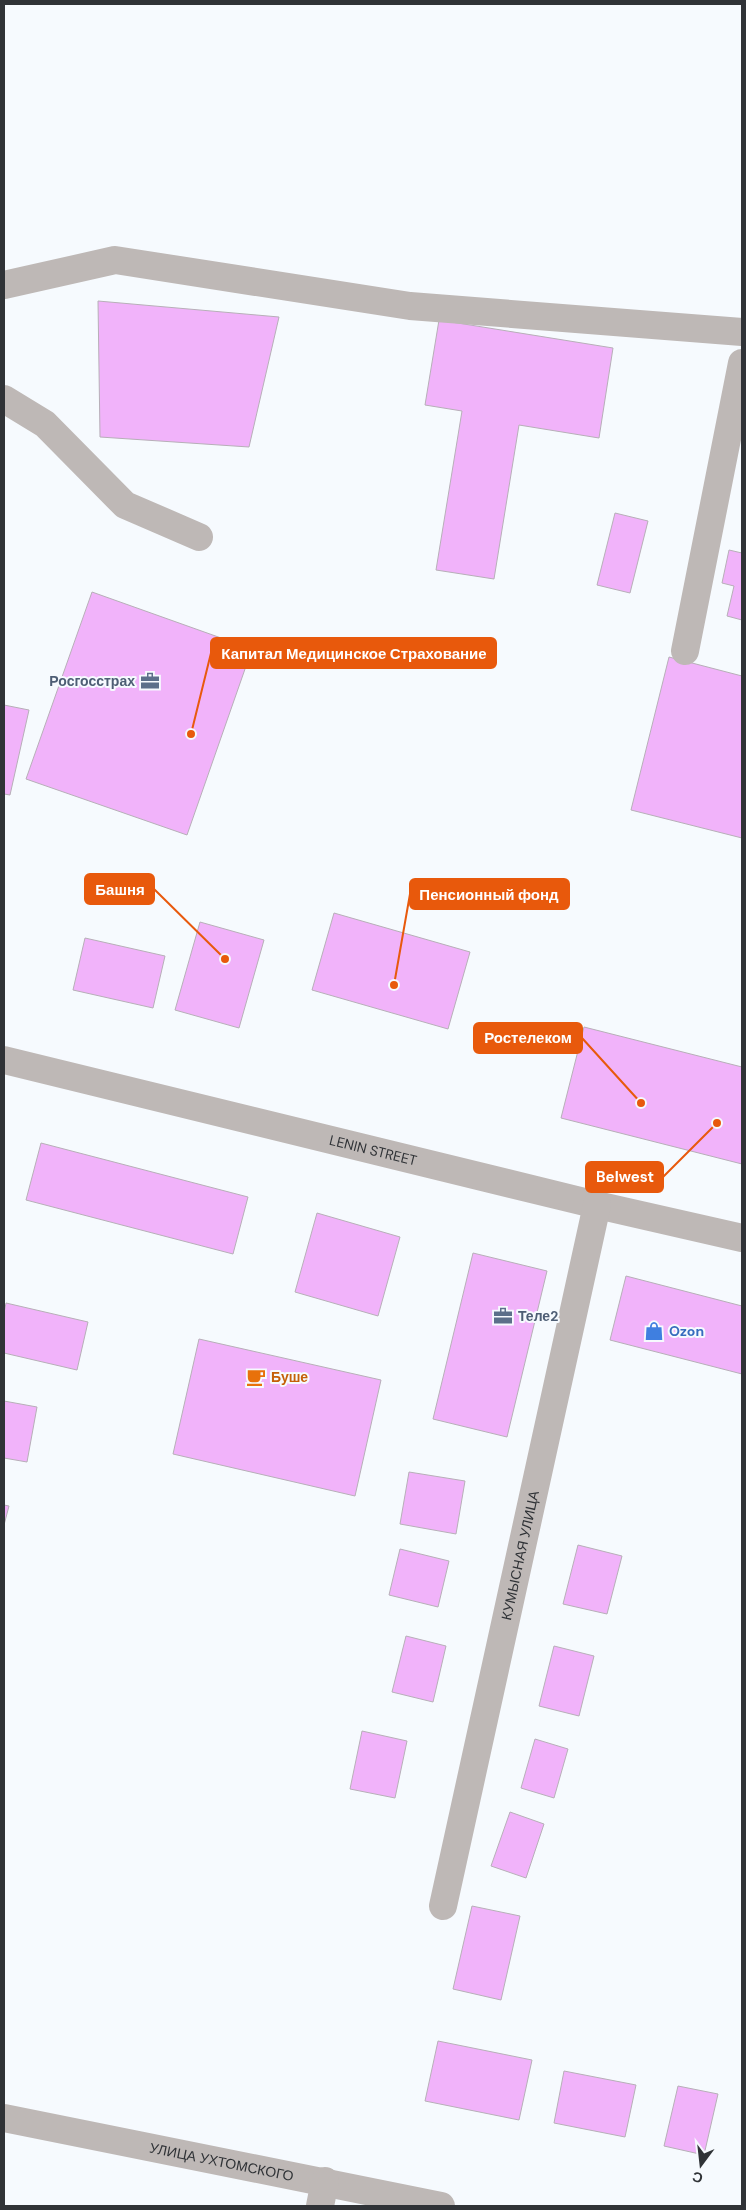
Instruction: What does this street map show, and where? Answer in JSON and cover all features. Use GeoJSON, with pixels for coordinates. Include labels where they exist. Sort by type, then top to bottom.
{"type":"FeatureCollection","features":[{"type":"Feature","properties":{"kind":"street"},"geometry":{"type":"LineString","coordinates":[[4,285],[116,260],[410,306],[742,332]]}},
{"type":"Feature","properties":{"kind":"street"},"geometry":{"type":"LineString","coordinates":[[685,652],[742,363]]}},
{"type":"Feature","properties":{"kind":"street"},"geometry":{"type":"LineString","coordinates":[[4,399],[45,424],[125,505],[198,536]]}},
{"type":"Feature","properties":{"kind":"street","name":"LENIN STREET"},"geometry":{"type":"LineString","coordinates":[[4,1060],[598,1206],[742,1238]]}},
{"type":"Feature","properties":{"kind":"street","name":"КУМЫСНАЯ УЛИЦА"},"geometry":{"type":"LineString","coordinates":[[443,1906],[598,1206]]}},
{"type":"Feature","properties":{"kind":"street","name":"УЛИЦА УХТОМСКОГО"},"geometry":{"type":"LineString","coordinates":[[4,2118],[323,2194],[441,2206]]}},
{"type":"Feature","properties":{"kind":"building"},"geometry":{"type":"Polygon","coordinates":[[[98,301],[279,317],[249,447],[100,437],[98,301]]]}},
{"type":"Feature","properties":{"kind":"building"},"geometry":{"type":"Polygon","coordinates":[[[439,320],[613,348],[599,438],[519,425],[494,579],[436,570],[462,411],[425,405],[439,320]]]}},
{"type":"Feature","properties":{"kind":"building"},"geometry":{"type":"Polygon","coordinates":[[[615,513],[648,521],[630,593],[597,585],[615,513]]]}},
{"type":"Feature","properties":{"kind":"building"},"geometry":{"type":"Polygon","coordinates":[[[729,550],[742,553],[742,620],[727,616],[734,586],[722,583],[729,550]]]}},
{"type":"Feature","properties":{"kind":"building"},"geometry":{"type":"Polygon","coordinates":[[[92,592],[252,649],[187,835],[26,779],[92,592]]]}},
{"type":"Feature","properties":{"kind":"building"},"geometry":{"type":"Polygon","coordinates":[[[669,657],[742,676],[742,838],[631,810],[669,657]]]}},
{"type":"Feature","properties":{"kind":"building"},"geometry":{"type":"Polygon","coordinates":[[[4,705],[29,710],[10,795],[4,794],[4,705]]]}},
{"type":"Feature","properties":{"kind":"building"},"geometry":{"type":"Polygon","coordinates":[[[334,913],[470,952],[448,1029],[312,990],[334,913]]]}},
{"type":"Feature","properties":{"kind":"building"},"geometry":{"type":"Polygon","coordinates":[[[200,922],[264,940],[239,1028],[175,1010],[200,922]]]}},
{"type":"Feature","properties":{"kind":"building"},"geometry":{"type":"Polygon","coordinates":[[[85,938],[165,956],[153,1008],[73,990],[85,938]]]}},
{"type":"Feature","properties":{"kind":"building"},"geometry":{"type":"Polygon","coordinates":[[[584,1027],[742,1067],[742,1164],[561,1118],[584,1027]]]}},
{"type":"Feature","properties":{"kind":"building"},"geometry":{"type":"Polygon","coordinates":[[[41,1143],[248,1197],[233,1254],[26,1200],[41,1143]]]}},
{"type":"Feature","properties":{"kind":"building"},"geometry":{"type":"Polygon","coordinates":[[[317,1213],[400,1237],[378,1316],[295,1292],[317,1213]]]}},
{"type":"Feature","properties":{"kind":"building"},"geometry":{"type":"Polygon","coordinates":[[[473,1253],[547,1271],[507,1437],[433,1419],[473,1253]]]}},
{"type":"Feature","properties":{"kind":"building"},"geometry":{"type":"Polygon","coordinates":[[[626,1276],[742,1306],[742,1374],[610,1340],[626,1276]]]}},
{"type":"Feature","properties":{"kind":"building"},"geometry":{"type":"Polygon","coordinates":[[[6,1303],[88,1322],[77,1370],[4,1353],[4,1313],[6,1303]]]}},
{"type":"Feature","properties":{"kind":"building"},"geometry":{"type":"Polygon","coordinates":[[[199,1339],[381,1380],[355,1496],[173,1454],[199,1339]]]}},
{"type":"Feature","properties":{"kind":"building"},"geometry":{"type":"Polygon","coordinates":[[[4,1401],[37,1407],[27,1462],[4,1458],[4,1401]]]}},
{"type":"Feature","properties":{"kind":"building"},"geometry":{"type":"Polygon","coordinates":[[[409,1472],[465,1481],[456,1534],[400,1524],[409,1472]]]}},
{"type":"Feature","properties":{"kind":"building"},"geometry":{"type":"Polygon","coordinates":[[[4,1505],[9,1506],[4,1525],[4,1505]]]}},
{"type":"Feature","properties":{"kind":"building"},"geometry":{"type":"Polygon","coordinates":[[[578,1545],[622,1556],[607,1614],[563,1604],[578,1545]]]}},
{"type":"Feature","properties":{"kind":"building"},"geometry":{"type":"Polygon","coordinates":[[[400,1549],[449,1561],[438,1607],[389,1595],[400,1549]]]}},
{"type":"Feature","properties":{"kind":"building"},"geometry":{"type":"Polygon","coordinates":[[[406,1636],[446,1646],[433,1702],[392,1692],[406,1636]]]}},
{"type":"Feature","properties":{"kind":"building"},"geometry":{"type":"Polygon","coordinates":[[[554,1646],[594,1656],[579,1716],[539,1706],[554,1646]]]}},
{"type":"Feature","properties":{"kind":"building"},"geometry":{"type":"Polygon","coordinates":[[[362,1731],[407,1741],[395,1798],[350,1789],[362,1731]]]}},
{"type":"Feature","properties":{"kind":"building"},"geometry":{"type":"Polygon","coordinates":[[[535,1739],[568,1749],[554,1798],[521,1788],[535,1739]]]}},
{"type":"Feature","properties":{"kind":"building"},"geometry":{"type":"Polygon","coordinates":[[[510,1812],[544,1824],[526,1878],[491,1866],[510,1812]]]}},
{"type":"Feature","properties":{"kind":"building"},"geometry":{"type":"Polygon","coordinates":[[[472,1906],[520,1916],[501,2000],[453,1989],[472,1906]]]}},
{"type":"Feature","properties":{"kind":"building"},"geometry":{"type":"Polygon","coordinates":[[[438,2041],[532,2060],[519,2120],[425,2101],[438,2041]]]}},
{"type":"Feature","properties":{"kind":"building"},"geometry":{"type":"Polygon","coordinates":[[[564,2071],[636,2085],[625,2137],[554,2123],[564,2071]]]}},
{"type":"Feature","properties":{"kind":"building"},"geometry":{"type":"Polygon","coordinates":[[[678,2086],[718,2094],[704,2155],[664,2146],[678,2086]]]}},
{"type":"Feature","properties":{"kind":"place","name":"Росгосстрах"},"geometry":{"type":"Point","coordinates":[150,681]}},
{"type":"Feature","properties":{"kind":"place","name":"Капитал Медицинское Страхование"},"geometry":{"type":"Point","coordinates":[191,734]}},
{"type":"Feature","properties":{"kind":"place","name":"Башня"},"geometry":{"type":"Point","coordinates":[225,959]}},
{"type":"Feature","properties":{"kind":"place","name":"Пенсионный фонд"},"geometry":{"type":"Point","coordinates":[394,985]}},
{"type":"Feature","properties":{"kind":"place","name":"Ростелеком"},"geometry":{"type":"Point","coordinates":[641,1103]}},
{"type":"Feature","properties":{"kind":"place","name":"Belwest"},"geometry":{"type":"Point","coordinates":[717,1123]}},
{"type":"Feature","properties":{"kind":"place","name":"Теле2"},"geometry":{"type":"Point","coordinates":[503,1316]}},
{"type":"Feature","properties":{"kind":"place","name":"Ozon"},"geometry":{"type":"Point","coordinates":[654,1331]}},
{"type":"Feature","properties":{"kind":"place","name":"Буше"},"geometry":{"type":"Point","coordinates":[256,1377]}}]}
